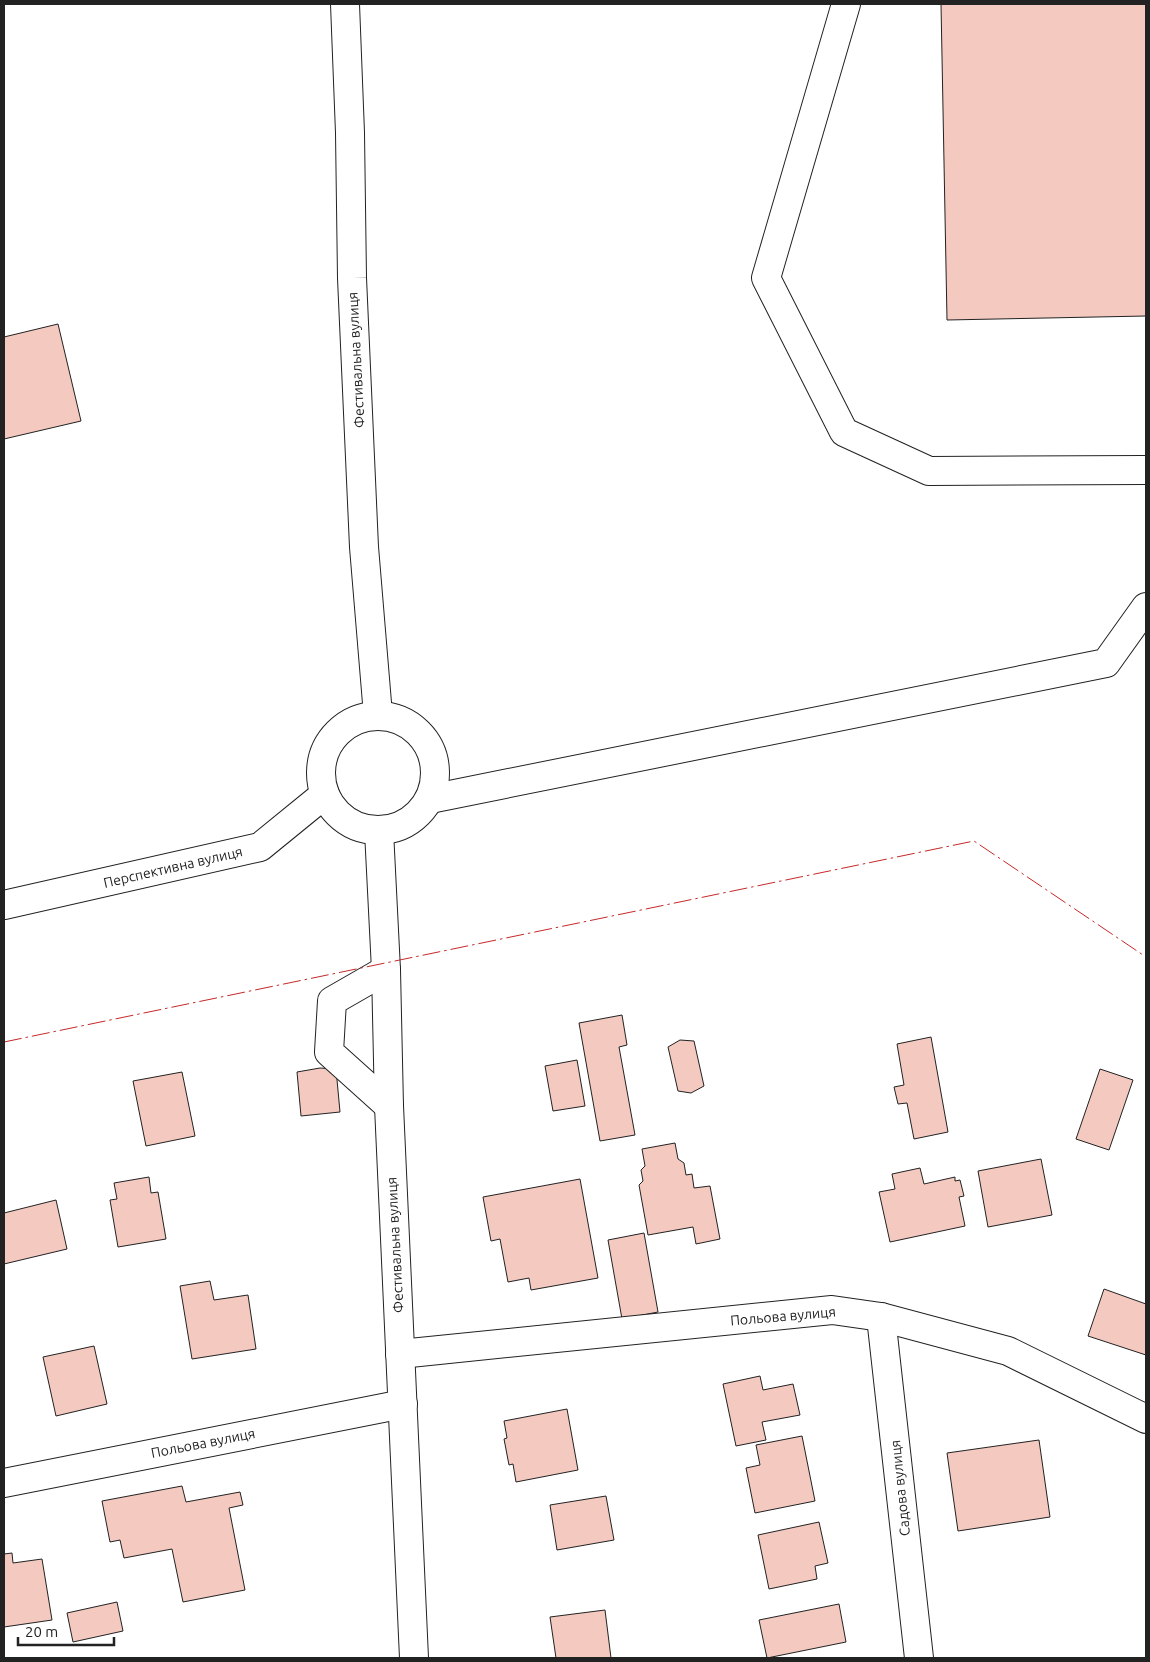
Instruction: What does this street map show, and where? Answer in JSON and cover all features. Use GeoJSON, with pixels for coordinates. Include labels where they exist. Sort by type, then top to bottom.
{"type":"FeatureCollection","features":[{"type":"Feature","properties":{"kind":"street","name":"Фестивальна вулиця"},"geometry":{"type":"LineString","coordinates":[[345,4],[350,133],[352,278],[364,547],[378,715]]}},
{"type":"Feature","properties":{"kind":"street"},"geometry":{"type":"LineString","coordinates":[[846,4],[766,278],[844,432],[929,471],[1146,470]]}},
{"type":"Feature","properties":{"kind":"street"},"geometry":{"type":"LineString","coordinates":[[430,799],[1106,663],[1146,607]]}},
{"type":"Feature","properties":{"kind":"street"},"geometry":{"type":"LineString","coordinates":[[378,715],[397,718],[414,728],[427,743],[435,761],[436,780],[430,799],[423,810],[403,825],[379,831],[365,829],[352,824],[341,816],[331,806],[325,794],[321,778],[321,762],[326,747],[336,734],[348,724],[362,718],[378,715]]}},
{"type":"Feature","properties":{"kind":"street","name":"Перспективна вулиця"},"geometry":{"type":"LineString","coordinates":[[4,905],[260,848],[325,794]]}},
{"type":"Feature","properties":{"kind":"street","name":"Фестивальна вулиця"},"geometry":{"type":"LineString","coordinates":[[379,831],[386,970],[388,1106],[414,1658]]}},
{"type":"Feature","properties":{"kind":"street"},"geometry":{"type":"LineString","coordinates":[[386,970],[332,1001],[330,1052],[388,1106]]}},
{"type":"Feature","properties":{"kind":"street","name":"Польова вулиця"},"geometry":{"type":"LineString","coordinates":[[400,1354],[832,1310],[882,1317],[1008,1351],[1146,1419]]}},
{"type":"Feature","properties":{"kind":"street","name":"Садова вулиця"},"geometry":{"type":"LineString","coordinates":[[882,1317],[919,1658]]}},
{"type":"Feature","properties":{"kind":"street","name":"Польова вулиця"},"geometry":{"type":"LineString","coordinates":[[4,1483],[403,1404]]}},
{"type":"Feature","properties":{"kind":"building"},"geometry":{"type":"Polygon","coordinates":[[[941,4],[1146,4],[1146,316],[947,320],[941,4]]]}},
{"type":"Feature","properties":{"kind":"building"},"geometry":{"type":"Polygon","coordinates":[[[58,324],[81,421],[4,439],[4,337],[58,324]]]}},
{"type":"Feature","properties":{"kind":"building"},"geometry":{"type":"Polygon","coordinates":[[[622,1015],[627,1045],[619,1047],[635,1135],[600,1141],[579,1023],[622,1015]]]}},
{"type":"Feature","properties":{"kind":"building"},"geometry":{"type":"Polygon","coordinates":[[[931,1037],[948,1132],[914,1139],[907,1103],[898,1104],[894,1087],[904,1085],[897,1044],[931,1037]]]}},
{"type":"Feature","properties":{"kind":"building"},"geometry":{"type":"Polygon","coordinates":[[[680,1040],[694,1041],[704,1086],[691,1093],[678,1091],[668,1047],[680,1040]]]}},
{"type":"Feature","properties":{"kind":"building"},"geometry":{"type":"Polygon","coordinates":[[[577,1060],[585,1106],[553,1111],[545,1066],[577,1060]]]}},
{"type":"Feature","properties":{"kind":"building"},"geometry":{"type":"Polygon","coordinates":[[[320,1068],[336,1069],[340,1112],[301,1116],[297,1072],[320,1068]]]}},
{"type":"Feature","properties":{"kind":"building"},"geometry":{"type":"Polygon","coordinates":[[[1100,1069],[1133,1080],[1109,1150],[1076,1139],[1100,1069]]]}},
{"type":"Feature","properties":{"kind":"building"},"geometry":{"type":"Polygon","coordinates":[[[182,1072],[195,1136],[146,1146],[133,1081],[182,1072]]]}},
{"type":"Feature","properties":{"kind":"building"},"geometry":{"type":"Polygon","coordinates":[[[675,1143],[678,1159],[684,1163],[686,1175],[692,1174],[694,1188],[710,1186],[720,1239],[696,1244],[693,1227],[648,1235],[639,1185],[643,1181],[641,1170],[645,1166],[642,1149],[675,1143]]]}},
{"type":"Feature","properties":{"kind":"building"},"geometry":{"type":"Polygon","coordinates":[[[1041,1159],[1052,1215],[988,1227],[978,1171],[1041,1159]]]}},
{"type":"Feature","properties":{"kind":"building"},"geometry":{"type":"Polygon","coordinates":[[[920,1168],[924,1184],[955,1177],[955,1181],[960,1180],[964,1196],[959,1197],[965,1226],[890,1242],[879,1192],[895,1189],[892,1174],[920,1168]]]}},
{"type":"Feature","properties":{"kind":"building"},"geometry":{"type":"Polygon","coordinates":[[[149,1177],[151,1193],[158,1192],[166,1239],[118,1247],[110,1200],[117,1199],[114,1183],[149,1177]]]}},
{"type":"Feature","properties":{"kind":"building"},"geometry":{"type":"Polygon","coordinates":[[[580,1179],[598,1278],[531,1290],[529,1278],[508,1282],[500,1239],[491,1241],[483,1197],[580,1179]]]}},
{"type":"Feature","properties":{"kind":"building"},"geometry":{"type":"Polygon","coordinates":[[[56,1200],[67,1249],[4,1264],[4,1213],[56,1200]]]}},
{"type":"Feature","properties":{"kind":"building"},"geometry":{"type":"Polygon","coordinates":[[[644,1233],[658,1312],[622,1319],[608,1240],[644,1233]]]}},
{"type":"Feature","properties":{"kind":"building"},"geometry":{"type":"Polygon","coordinates":[[[210,1281],[214,1300],[248,1295],[256,1349],[192,1359],[180,1286],[210,1281]]]}},
{"type":"Feature","properties":{"kind":"building"},"geometry":{"type":"Polygon","coordinates":[[[1104,1289],[1146,1304],[1146,1355],[1088,1336],[1104,1289]]]}},
{"type":"Feature","properties":{"kind":"building"},"geometry":{"type":"Polygon","coordinates":[[[94,1346],[107,1404],[56,1416],[43,1357],[94,1346]]]}},
{"type":"Feature","properties":{"kind":"building"},"geometry":{"type":"Polygon","coordinates":[[[760,1376],[763,1390],[793,1384],[800,1415],[762,1422],[766,1440],[736,1446],[723,1384],[760,1376]]]}},
{"type":"Feature","properties":{"kind":"building"},"geometry":{"type":"Polygon","coordinates":[[[567,1409],[578,1470],[516,1482],[513,1464],[509,1465],[504,1439],[507,1438],[504,1421],[567,1409]]]}},
{"type":"Feature","properties":{"kind":"building"},"geometry":{"type":"Polygon","coordinates":[[[802,1436],[815,1501],[755,1513],[746,1468],[760,1465],[756,1445],[802,1436]]]}},
{"type":"Feature","properties":{"kind":"building"},"geometry":{"type":"Polygon","coordinates":[[[1039,1440],[1050,1517],[958,1531],[947,1453],[1039,1440]]]}},
{"type":"Feature","properties":{"kind":"building"},"geometry":{"type":"Polygon","coordinates":[[[182,1486],[186,1502],[240,1492],[243,1505],[229,1508],[245,1590],[183,1602],[172,1549],[124,1558],[120,1540],[110,1542],[102,1501],[182,1486]]]}},
{"type":"Feature","properties":{"kind":"building"},"geometry":{"type":"Polygon","coordinates":[[[606,1496],[614,1540],[557,1550],[550,1505],[606,1496]]]}},
{"type":"Feature","properties":{"kind":"building"},"geometry":{"type":"Polygon","coordinates":[[[819,1522],[828,1563],[815,1566],[817,1579],[769,1589],[758,1535],[819,1522]]]}},
{"type":"Feature","properties":{"kind":"building"},"geometry":{"type":"Polygon","coordinates":[[[12,1553],[13,1563],[42,1559],[52,1620],[4,1627],[4,1554],[12,1553]]]}},
{"type":"Feature","properties":{"kind":"building"},"geometry":{"type":"Polygon","coordinates":[[[117,1602],[123,1631],[73,1642],[67,1613],[117,1602]]]}},
{"type":"Feature","properties":{"kind":"building"},"geometry":{"type":"Polygon","coordinates":[[[839,1604],[846,1642],[767,1658],[759,1620],[839,1604]]]}},
{"type":"Feature","properties":{"kind":"building"},"geometry":{"type":"Polygon","coordinates":[[[605,1610],[611,1658],[556,1658],[550,1617],[605,1610]]]}},
{"type":"Feature","properties":{"kind":"power"},"geometry":{"type":"LineString","coordinates":[[4,1042],[974,841],[1146,957]]}}]}
